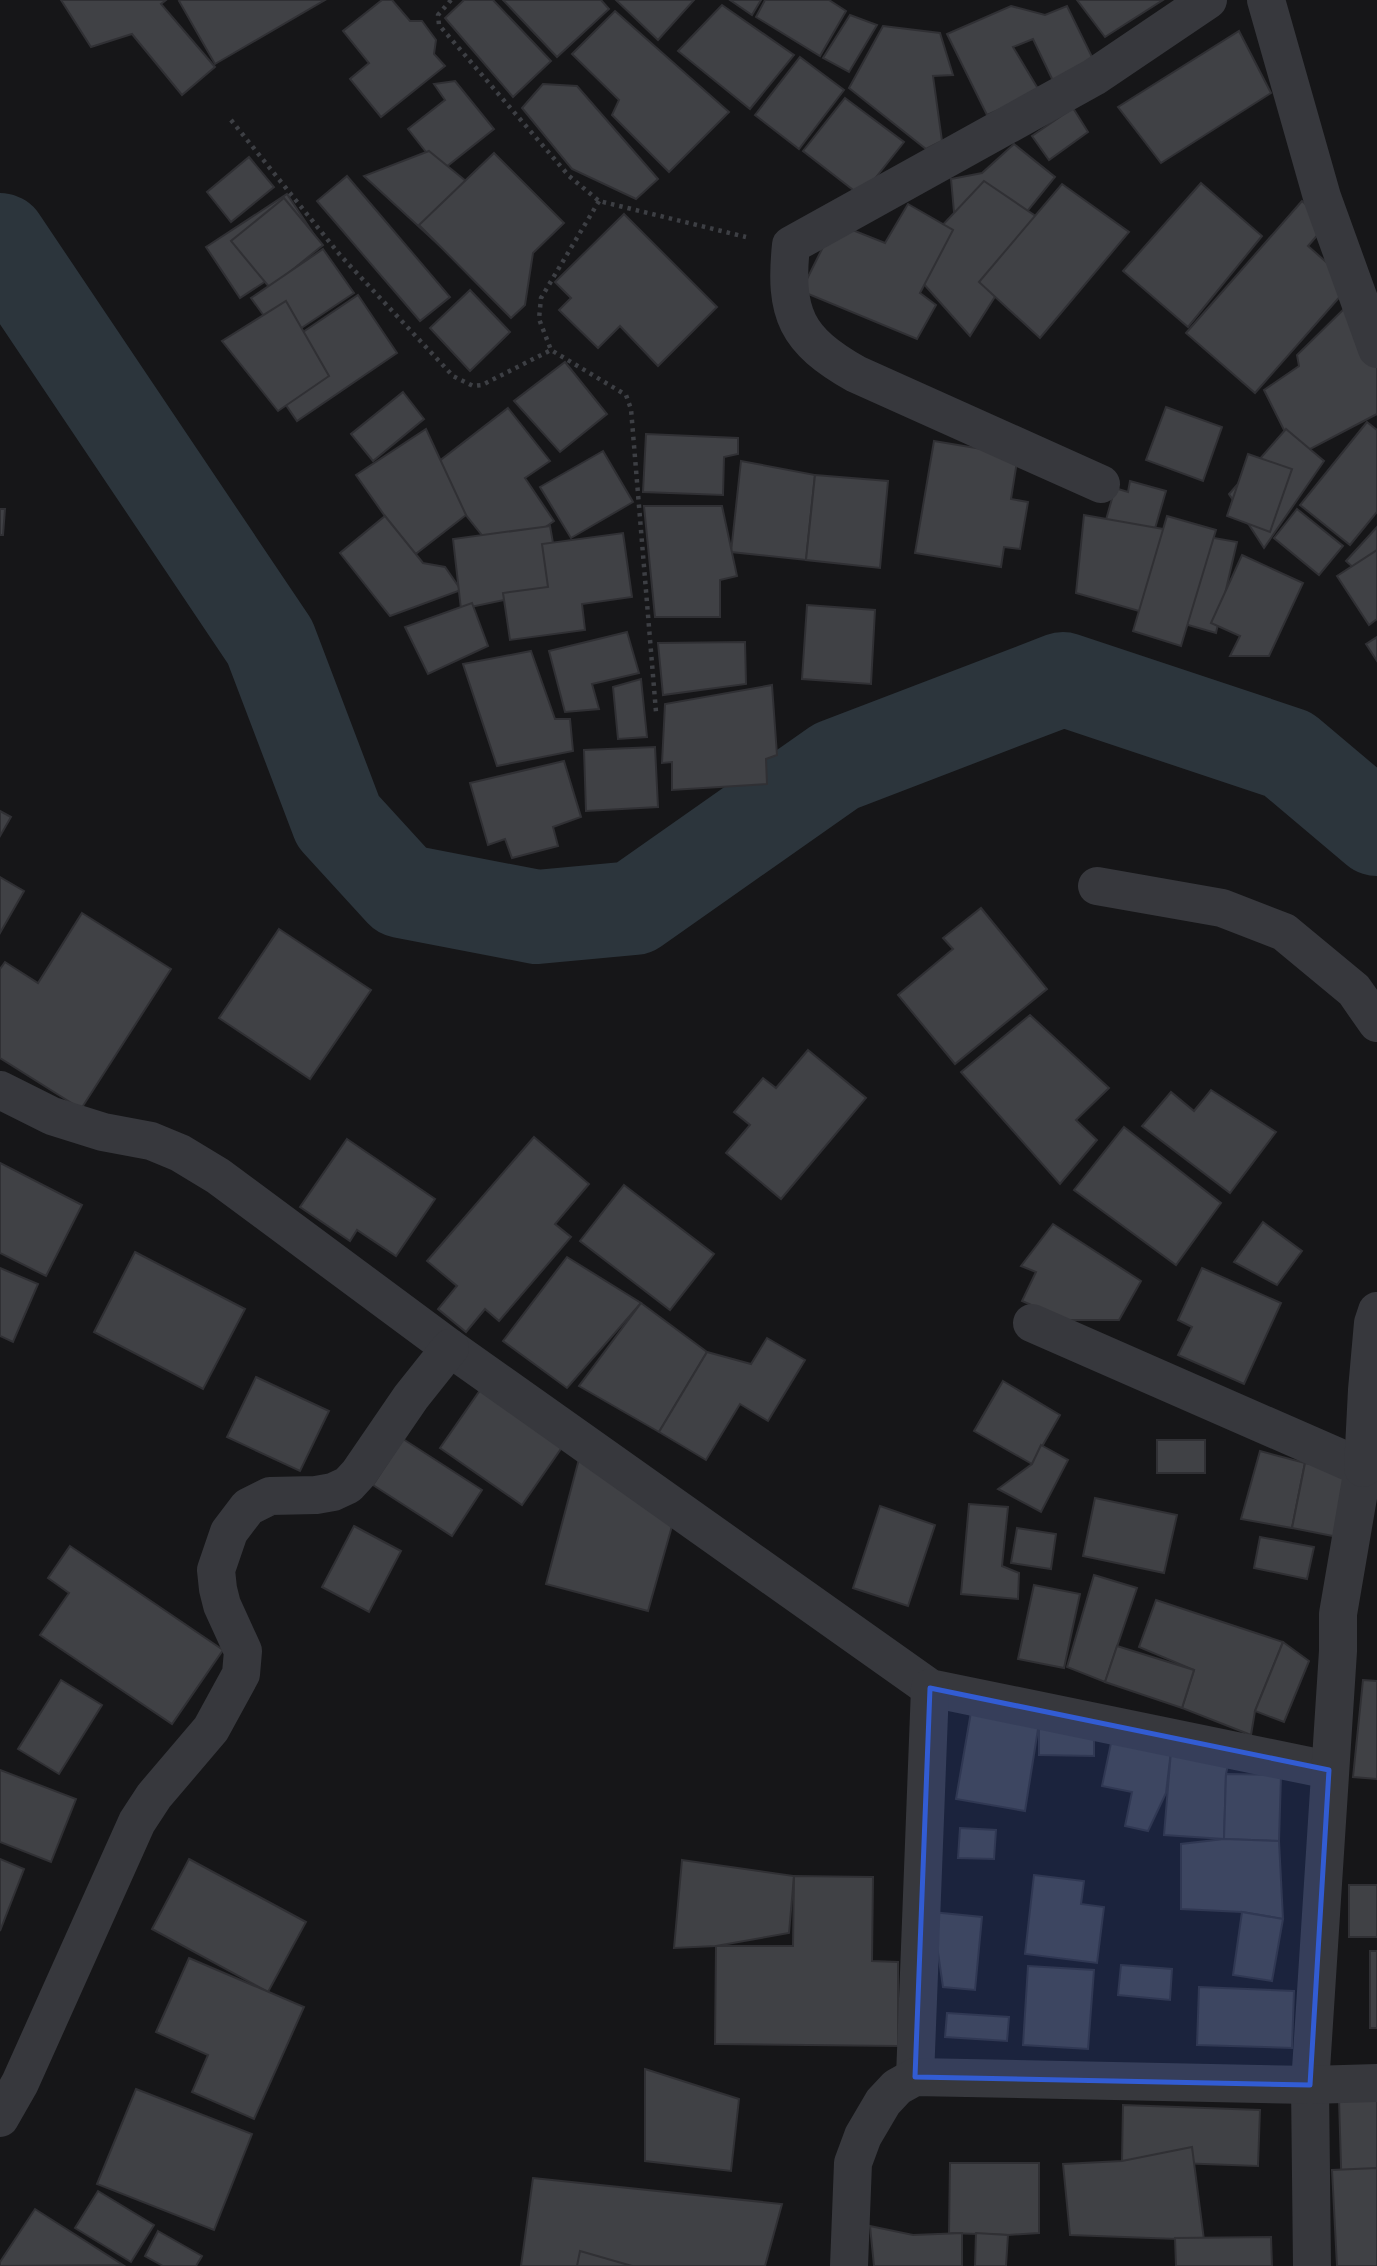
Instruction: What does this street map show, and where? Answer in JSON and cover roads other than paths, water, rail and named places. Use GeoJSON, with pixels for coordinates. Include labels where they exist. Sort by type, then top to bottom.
{"type":"FeatureCollection","features":[{"type":"Feature","properties":{"kind":"street"},"geometry":{"type":"LineString","coordinates":[[1101,484],[856,374],[822,353],[806,338],[791,304],[788,271],[791,245],[1094,77],[1208,0]]}},
{"type":"Feature","properties":{"kind":"street"},"geometry":{"type":"LineString","coordinates":[[1266,0],[1322,197],[1377,349]]}},
{"type":"Feature","properties":{"kind":"street"},"geometry":{"type":"LineString","coordinates":[[1097,886],[1222,908],[1284,932],[1354,990],[1377,1023]]}},
{"type":"Feature","properties":{"kind":"street"},"geometry":{"type":"LineString","coordinates":[[0,1090],[52,1116],[103,1132],[151,1141],[180,1153],[218,1176],[450,1348],[930,1688],[1329,1770]]}},
{"type":"Feature","properties":{"kind":"street"},"geometry":{"type":"LineString","coordinates":[[1312,2266],[1310,2085],[1338,1651],[1338,1614],[1363,1468],[1367,1390],[1373,1323],[1377,1311]]}},
{"type":"Feature","properties":{"kind":"street"},"geometry":{"type":"LineString","coordinates":[[1031,1323],[1363,1468]]}},
{"type":"Feature","properties":{"kind":"street"},"geometry":{"type":"LineString","coordinates":[[0,2118],[19,2083],[137,1822],[154,1796],[211,1730],[241,1674],[243,1651],[222,1605],[216,1570],[229,1532],[248,1507],[270,1496],[316,1495],[333,1492],[348,1485],[411,1396],[450,1348]]}},
{"type":"Feature","properties":{"kind":"street"},"geometry":{"type":"LineString","coordinates":[[915,2077],[930,1688]]}},
{"type":"Feature","properties":{"kind":"street"},"geometry":{"type":"LineString","coordinates":[[849,2266],[853,2164],[859,2145],[883,2102],[897,2087],[915,2077],[1310,2085],[1377,2083]]}},
{"type":"Feature","properties":{"kind":"waterway"},"geometry":{"type":"LineString","coordinates":[[0,240],[270,642],[338,821],[402,891],[537,917],[634,908],[836,766],[1063,679],[1288,754],[1377,829]]}}]}
